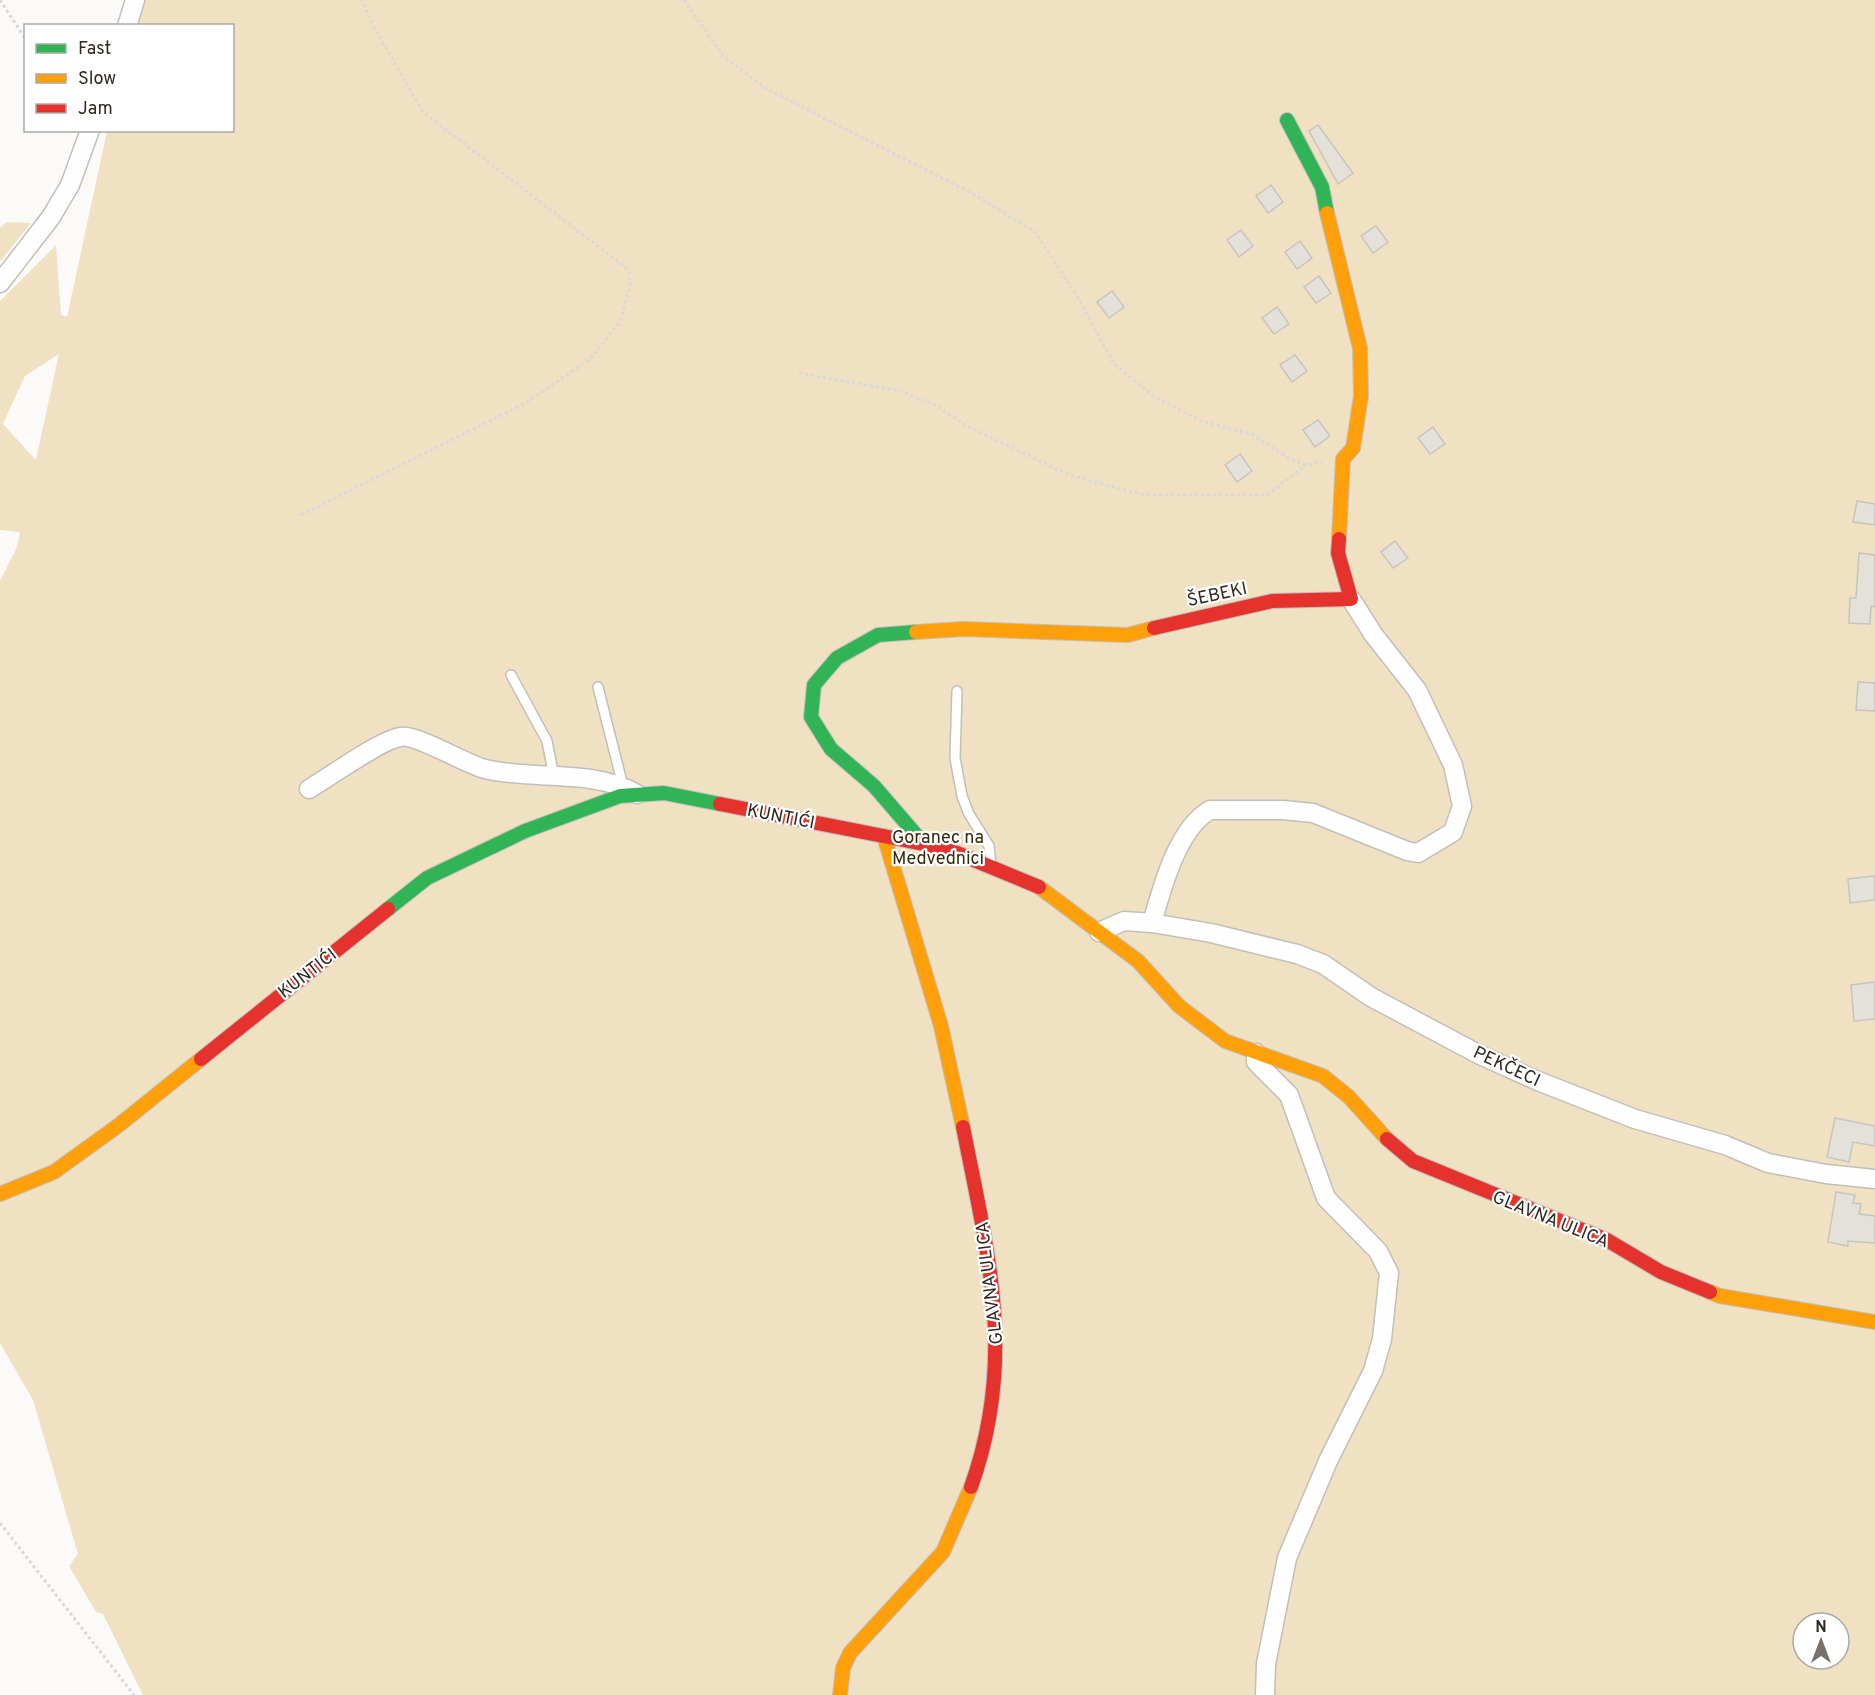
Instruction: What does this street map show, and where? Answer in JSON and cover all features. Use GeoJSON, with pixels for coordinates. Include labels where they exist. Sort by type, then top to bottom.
{"type":"FeatureCollection","features":[{"type":"Feature","properties":{"kind":"street"},"geometry":{"type":"LineString","coordinates":[[129,24],[135,0]]}},
{"type":"Feature","properties":{"kind":"street"},"geometry":{"type":"LineString","coordinates":[[1152,923],[1170,867],[1185,837],[1196,821],[1210,810],[1283,810],[1313,813],[1407,851],[1418,853],[1453,832],[1462,806],[1453,765],[1417,690],[1373,634],[1351,599],[1338,553],[1343,459],[1353,448],[1362,396],[1360,348],[1335,253],[1322,187],[1287,120]]}},
{"type":"Feature","properties":{"kind":"street"},"geometry":{"type":"LineString","coordinates":[[0,283],[56,209],[70,185],[89,132]]}},
{"type":"Feature","properties":{"kind":"street","name":"ŠEBEKI"},"geometry":{"type":"LineString","coordinates":[[924,844],[874,786],[831,749],[811,717],[814,685],[837,658],[878,635],[964,629],[1128,635],[1195,617],[1272,601],[1351,599]]}},
{"type":"Feature","properties":{"kind":"street","name":"KUNTIĆI"},"geometry":{"type":"LineString","coordinates":[[309,789],[388,740],[410,736],[483,768],[514,775],[554,777],[630,790],[664,793],[924,844]]}},
{"type":"Feature","properties":{"kind":"street","name":"KUNTIĆI"},"geometry":{"type":"LineString","coordinates":[[0,1194],[54,1172],[119,1125],[427,878],[525,831],[620,796],[630,790]]}},
{"type":"Feature","properties":{"kind":"street","name":"GLAVNA ULICA"},"geometry":{"type":"LineString","coordinates":[[840,1695],[843,1668],[850,1653],[943,1552],[954,1535],[965,1508],[989,1420],[998,1354],[990,1257],[967,1146],[935,1007],[909,928],[884,836]]}},
{"type":"Feature","properties":{"kind":"street","name":"GLAVNA ULICA"},"geometry":{"type":"LineString","coordinates":[[924,844],[957,853],[1038,886],[1138,961],[1179,1006],[1225,1041],[1323,1076],[1349,1097],[1382,1134],[1413,1161],[1474,1188],[1550,1215],[1607,1240],[1660,1272],[1697,1288],[1737,1299],[1875,1322]]}},
{"type":"Feature","properties":{"kind":"street","name":"PEKČECI"},"geometry":{"type":"LineString","coordinates":[[1099,932],[1124,921],[1152,923],[1211,933],[1297,954],[1323,964],[1371,997],[1480,1055],[1538,1081],[1635,1119],[1725,1145],[1768,1163],[1826,1174],[1875,1179]]}},
{"type":"Feature","properties":{"kind":"street"},"geometry":{"type":"LineString","coordinates":[[1256,1053],[1256,1062],[1289,1095],[1326,1198],[1378,1251],[1389,1273],[1382,1339],[1373,1371],[1320,1480],[1287,1558],[1266,1664],[1264,1695]]}},
{"type":"Feature","properties":{"kind":"lane"},"geometry":{"type":"LineString","coordinates":[[511,675],[547,741],[554,777]]}},
{"type":"Feature","properties":{"kind":"lane"},"geometry":{"type":"LineString","coordinates":[[598,687],[630,790]]}},
{"type":"Feature","properties":{"kind":"lane"},"geometry":{"type":"LineString","coordinates":[[957,691],[956,759],[962,796],[969,814],[989,846],[992,867]]}},
{"type":"Feature","properties":{"kind":"path"},"geometry":{"type":"LineString","coordinates":[[0,0],[24,37]]}},
{"type":"Feature","properties":{"kind":"path"},"geometry":{"type":"LineString","coordinates":[[301,515],[525,404],[544,391],[590,359],[620,322],[630,287],[629,270],[423,112],[372,24],[362,0]]}},
{"type":"Feature","properties":{"kind":"path"},"geometry":{"type":"LineString","coordinates":[[684,0],[723,56],[765,88],[975,195],[1035,232],[1079,299],[1114,364],[1156,398],[1202,421],[1252,434],[1289,459],[1306,465]]}},
{"type":"Feature","properties":{"kind":"path"},"geometry":{"type":"LineString","coordinates":[[799,373],[900,391],[935,405],[967,426],[1069,475],[1144,495],[1267,495],[1306,465],[1343,459]]}},
{"type":"Feature","properties":{"kind":"path"},"geometry":{"type":"LineString","coordinates":[[0,1523],[134,1695]]}},
{"type":"Feature","properties":{"kind":"green space","name":"Goranec na Medvednici"},"geometry":{"type":"Polygon","coordinates":[[[135,0],[1875,0],[1875,1695],[143,1695],[103,1614],[96,1612],[69,1566],[78,1554],[33,1400],[0,1343],[0,581],[17,547],[20,532],[0,530],[0,301],[56,245],[61,315],[67,317],[107,132],[234,132],[234,24],[130,24],[135,0]],[[59,354],[25,376],[3,424],[35,459],[59,354]]]}},
{"type":"Feature","properties":{"kind":"green space"},"geometry":{"type":"Polygon","coordinates":[[[6,222],[31,223],[0,262],[0,228],[6,222]]]}},
{"type":"Feature","properties":{"kind":"building"},"geometry":{"type":"Polygon","coordinates":[[[1318,125],[1353,173],[1338,184],[1309,131],[1318,125]]]}},
{"type":"Feature","properties":{"kind":"building"},"geometry":{"type":"Polygon","coordinates":[[[1271,185],[1283,202],[1268,213],[1256,196],[1271,185]]]}},
{"type":"Feature","properties":{"kind":"building"},"geometry":{"type":"Polygon","coordinates":[[[1376,226],[1388,242],[1373,253],[1361,236],[1376,226]]]}},
{"type":"Feature","properties":{"kind":"building"},"geometry":{"type":"Polygon","coordinates":[[[1241,230],[1253,246],[1239,257],[1227,240],[1241,230]]]}},
{"type":"Feature","properties":{"kind":"building"},"geometry":{"type":"Polygon","coordinates":[[[1300,241],[1312,258],[1297,269],[1285,252],[1300,241]]]}},
{"type":"Feature","properties":{"kind":"building"},"geometry":{"type":"Polygon","coordinates":[[[1319,276],[1331,293],[1316,303],[1304,287],[1319,276]]]}},
{"type":"Feature","properties":{"kind":"building"},"geometry":{"type":"Polygon","coordinates":[[[1112,291],[1124,307],[1109,318],[1097,302],[1112,291]]]}},
{"type":"Feature","properties":{"kind":"building"},"geometry":{"type":"Polygon","coordinates":[[[1277,307],[1289,324],[1274,334],[1262,318],[1277,307]]]}},
{"type":"Feature","properties":{"kind":"building"},"geometry":{"type":"Polygon","coordinates":[[[1295,355],[1307,371],[1292,382],[1280,365],[1295,355]]]}},
{"type":"Feature","properties":{"kind":"building"},"geometry":{"type":"Polygon","coordinates":[[[1318,420],[1330,436],[1315,447],[1303,430],[1318,420]]]}},
{"type":"Feature","properties":{"kind":"building"},"geometry":{"type":"Polygon","coordinates":[[[1433,427],[1445,444],[1430,454],[1418,438],[1433,427]]]}},
{"type":"Feature","properties":{"kind":"building"},"geometry":{"type":"Polygon","coordinates":[[[1240,454],[1252,471],[1237,482],[1225,465],[1240,454]]]}},
{"type":"Feature","properties":{"kind":"building"},"geometry":{"type":"Polygon","coordinates":[[[1857,501],[1875,504],[1875,525],[1853,522],[1857,501]]]}},
{"type":"Feature","properties":{"kind":"building"},"geometry":{"type":"Polygon","coordinates":[[[1395,541],[1408,558],[1393,568],[1381,552],[1395,541]]]}},
{"type":"Feature","properties":{"kind":"building"},"geometry":{"type":"Polygon","coordinates":[[[1859,553],[1875,555],[1875,607],[1871,606],[1870,624],[1849,623],[1850,598],[1856,598],[1859,553]]]}},
{"type":"Feature","properties":{"kind":"building"},"geometry":{"type":"Polygon","coordinates":[[[1858,682],[1875,683],[1875,711],[1856,710],[1858,682]]]}},
{"type":"Feature","properties":{"kind":"building"},"geometry":{"type":"Polygon","coordinates":[[[1875,876],[1875,900],[1850,903],[1848,879],[1875,876]]]}},
{"type":"Feature","properties":{"kind":"building"},"geometry":{"type":"Polygon","coordinates":[[[1875,982],[1875,1019],[1854,1021],[1851,985],[1875,982]]]}},
{"type":"Feature","properties":{"kind":"building"},"geometry":{"type":"Polygon","coordinates":[[[1835,1118],[1875,1126],[1875,1146],[1853,1142],[1849,1162],[1827,1157],[1835,1118]]]}},
{"type":"Feature","properties":{"kind":"building"},"geometry":{"type":"Polygon","coordinates":[[[1836,1192],[1855,1195],[1853,1203],[1861,1204],[1859,1214],[1875,1216],[1875,1243],[1848,1241],[1848,1246],[1828,1242],[1836,1192]]]}},
{"type":"Feature","properties":{"kind":"traffic: fast"},"geometry":{"type":"LineString","coordinates":[[1287,120],[1322,187],[1327,213]]}},
{"type":"Feature","properties":{"kind":"traffic: fast"},"geometry":{"type":"LineString","coordinates":[[916,632],[878,635],[837,658],[814,685],[811,717],[831,749],[874,786],[924,844]]}},
{"type":"Feature","properties":{"kind":"traffic: fast"},"geometry":{"type":"LineString","coordinates":[[388,909],[427,878],[525,831],[620,796],[664,793],[720,804]]}},
{"type":"Feature","properties":{"kind":"traffic: slow"},"geometry":{"type":"LineString","coordinates":[[1327,213],[1360,348],[1361,396],[1353,448],[1343,459],[1339,539]]}},
{"type":"Feature","properties":{"kind":"traffic: slow"},"geometry":{"type":"LineString","coordinates":[[916,632],[964,629],[1128,635],[1154,628]]}},
{"type":"Feature","properties":{"kind":"traffic: slow"},"geometry":{"type":"LineString","coordinates":[[884,836],[941,1026],[963,1127]]}},
{"type":"Feature","properties":{"kind":"traffic: slow"},"geometry":{"type":"LineString","coordinates":[[1039,887],[1138,961],[1179,1006],[1225,1041],[1323,1076],[1349,1097],[1387,1139]]}},
{"type":"Feature","properties":{"kind":"traffic: slow"},"geometry":{"type":"LineString","coordinates":[[0,1194],[54,1172],[119,1125],[201,1059]]}},
{"type":"Feature","properties":{"kind":"traffic: slow"},"geometry":{"type":"LineString","coordinates":[[1710,1292],[1720,1296],[1875,1322]]}},
{"type":"Feature","properties":{"kind":"traffic: slow"},"geometry":{"type":"LineString","coordinates":[[840,1695],[843,1668],[850,1653],[943,1552],[971,1487]]}},
{"type":"Feature","properties":{"kind":"traffic: jam"},"geometry":{"type":"LineString","coordinates":[[1154,628],[1272,601],[1351,599],[1338,553],[1339,539]]}},
{"type":"Feature","properties":{"kind":"traffic: jam"},"geometry":{"type":"LineString","coordinates":[[720,804],[924,844],[957,853],[1039,887]]}},
{"type":"Feature","properties":{"kind":"traffic: jam"},"geometry":{"type":"LineString","coordinates":[[201,1059],[388,909]]}},
{"type":"Feature","properties":{"kind":"traffic: jam"},"geometry":{"type":"LineString","coordinates":[[963,1127],[989,1263],[994,1307],[995,1350],[993,1394],[985,1440],[971,1487]]}},
{"type":"Feature","properties":{"kind":"traffic: jam"},"geometry":{"type":"LineString","coordinates":[[1387,1139],[1413,1161],[1607,1240],[1661,1272],[1710,1292]]}}]}
